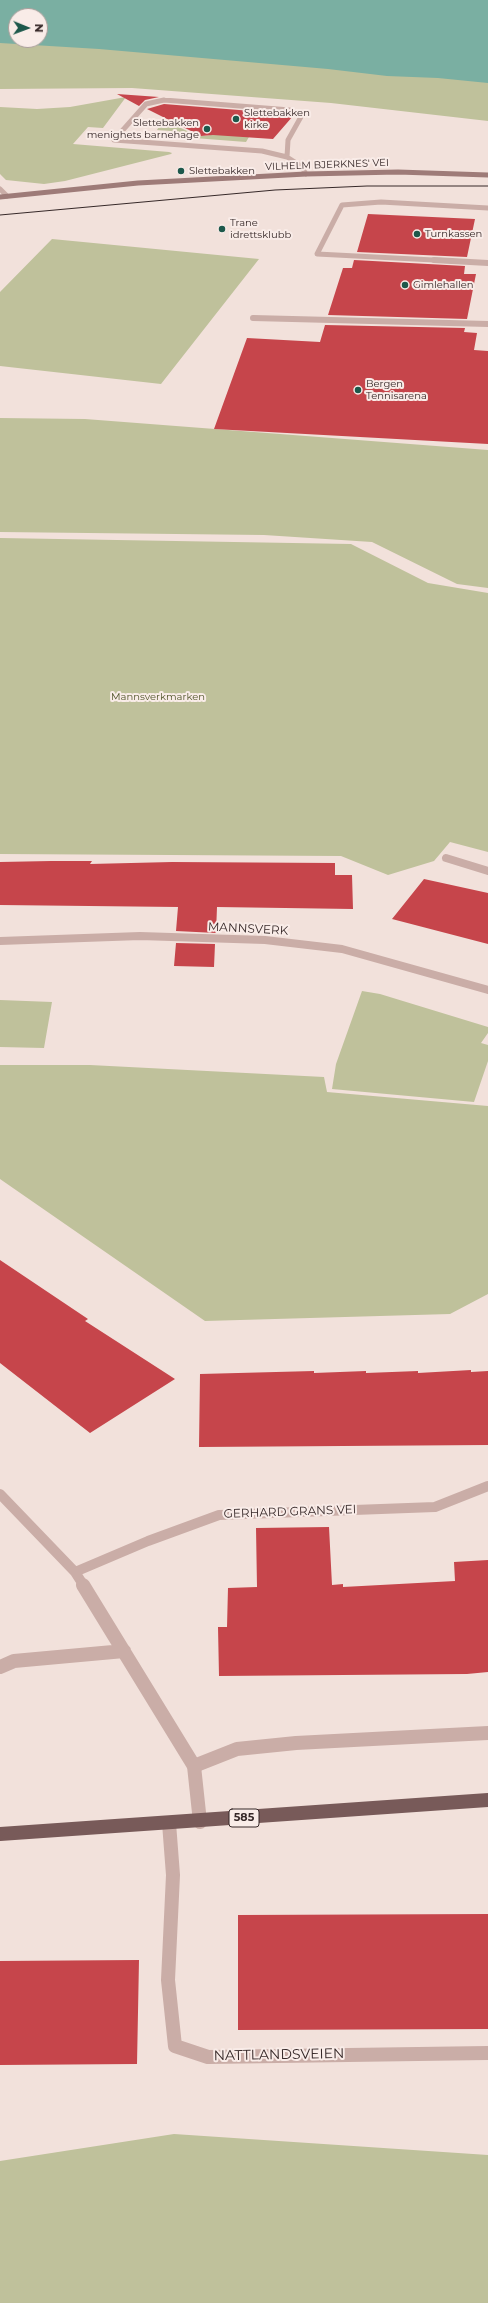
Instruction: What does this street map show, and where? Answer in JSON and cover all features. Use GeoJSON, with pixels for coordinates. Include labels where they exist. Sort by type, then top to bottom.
{"type":"FeatureCollection","features":[{"type":"Feature","properties":{"kind":"main road","name":"VILHELM BJERKNES' VEI"},"geometry":{"type":"LineString","coordinates":[[0,197],[146,183],[306,174],[398,172],[488,175]]}},
{"type":"Feature","properties":{"kind":"main road","name":"585"},"geometry":{"type":"LineString","coordinates":[[0,1834],[200,1822],[488,1800]]}},
{"type":"Feature","properties":{"kind":"street"},"geometry":{"type":"LineString","coordinates":[[287,157],[288,140],[302,115],[290,110],[164,100],[146,104],[114,140],[262,151],[287,157],[301,166],[306,174]]}},
{"type":"Feature","properties":{"kind":"street"},"geometry":{"type":"LineString","coordinates":[[0,189],[7,196]]}},
{"type":"Feature","properties":{"kind":"street"},"geometry":{"type":"LineString","coordinates":[[488,208],[381,202],[342,205],[317,254],[488,263]]}},
{"type":"Feature","properties":{"kind":"street"},"geometry":{"type":"LineString","coordinates":[[253,318],[488,324]]}},
{"type":"Feature","properties":{"kind":"street"},"geometry":{"type":"LineString","coordinates":[[446,858],[488,871]]}},
{"type":"Feature","properties":{"kind":"street","name":"MANNSVERK"},"geometry":{"type":"LineString","coordinates":[[0,941],[140,936],[265,940],[342,949],[488,990]]}},
{"type":"Feature","properties":{"kind":"street","name":"GERHARD GRANS VEI"},"geometry":{"type":"LineString","coordinates":[[75,1572],[148,1541],[219,1515],[435,1507],[488,1486]]}},
{"type":"Feature","properties":{"kind":"street"},"geometry":{"type":"LineString","coordinates":[[0,1494],[75,1572],[124,1651],[194,1766],[200,1822]]}},
{"type":"Feature","properties":{"kind":"street"},"geometry":{"type":"LineString","coordinates":[[0,1667],[14,1661],[124,1651]]}},
{"type":"Feature","properties":{"kind":"street"},"geometry":{"type":"LineString","coordinates":[[194,1766],[237,1749],[296,1743],[488,1733]]}},
{"type":"Feature","properties":{"kind":"street","name":"NATTLANDSVEIEN"},"geometry":{"type":"LineString","coordinates":[[169,1824],[173,1875],[168,1980],[175,2046],[208,2056],[488,2053]]}},
{"type":"Feature","properties":{"kind":"green space"},"geometry":{"type":"Polygon","coordinates":[[[0,0],[488,0],[488,121],[331,103],[132,88],[0,89],[0,0]]]}},
{"type":"Feature","properties":{"kind":"green space"},"geometry":{"type":"Polygon","coordinates":[[[126,97],[103,128],[88,127],[73,144],[169,152],[172,153],[171,154],[65,181],[44,184],[6,180],[0,174],[0,107],[37,109],[70,107],[126,97]]]}},
{"type":"Feature","properties":{"kind":"green space"},"geometry":{"type":"Polygon","coordinates":[[[151,119],[169,122],[197,136],[205,136],[255,127],[246,142],[168,136],[172,131],[157,130],[160,125],[146,124],[151,119]]]}},
{"type":"Feature","properties":{"kind":"green space"},"geometry":{"type":"Polygon","coordinates":[[[52,239],[259,259],[161,384],[0,366],[0,292],[52,239]]]}},
{"type":"Feature","properties":{"kind":"green space"},"geometry":{"type":"Polygon","coordinates":[[[0,418],[85,419],[488,450],[488,588],[457,584],[372,542],[264,535],[0,532],[0,418]]]}},
{"type":"Feature","properties":{"kind":"green space","name":"Mannsverkmarken"},"geometry":{"type":"Polygon","coordinates":[[[0,538],[351,544],[428,583],[488,593],[488,852],[450,842],[434,861],[388,875],[341,856],[0,854],[0,538]]]}},
{"type":"Feature","properties":{"kind":"green space"},"geometry":{"type":"Polygon","coordinates":[[[362,991],[380,994],[488,1027],[488,1033],[481,1043],[488,1045],[488,1061],[474,1102],[332,1089],[336,1064],[362,991]]]}},
{"type":"Feature","properties":{"kind":"green space"},"geometry":{"type":"Polygon","coordinates":[[[0,1000],[52,1002],[44,1048],[0,1047],[0,1000]]]}},
{"type":"Feature","properties":{"kind":"green space"},"geometry":{"type":"Polygon","coordinates":[[[0,1065],[90,1065],[324,1077],[327,1092],[488,1106],[488,1294],[450,1314],[205,1321],[0,1179],[0,1065]]]}},
{"type":"Feature","properties":{"kind":"green space"},"geometry":{"type":"Polygon","coordinates":[[[174,2134],[488,2155],[488,2303],[0,2303],[0,2161],[174,2134]]]}},
{"type":"Feature","properties":{"kind":"water"},"geometry":{"type":"Polygon","coordinates":[[[0,0],[488,0],[488,83],[438,78],[387,76],[328,69],[48,46],[48,8],[8,8],[8,43],[0,43],[0,0]]]}},
{"type":"Feature","properties":{"kind":"building"},"geometry":{"type":"Polygon","coordinates":[[[117,94],[159,97],[145,100],[139,106],[117,94]]]}},
{"type":"Feature","properties":{"kind":"building"},"geometry":{"type":"Polygon","coordinates":[[[164,104],[289,114],[293,116],[273,139],[213,135],[201,136],[147,109],[164,104]]]}},
{"type":"Feature","properties":{"kind":"building","name":"Turnkassen"},"geometry":{"type":"Polygon","coordinates":[[[368,214],[475,219],[467,257],[357,252],[368,214]]]}},
{"type":"Feature","properties":{"kind":"building","name":"Gimlehallen"},"geometry":{"type":"Polygon","coordinates":[[[354,260],[465,266],[464,274],[476,274],[467,319],[328,315],[343,268],[352,268],[354,260]]]}},
{"type":"Feature","properties":{"kind":"building","name":"Bergen Tennisarena"},"geometry":{"type":"Polygon","coordinates":[[[325,325],[465,328],[464,332],[477,333],[474,350],[488,351],[488,444],[214,429],[247,338],[320,342],[325,325]]]}},
{"type":"Feature","properties":{"kind":"building"},"geometry":{"type":"Polygon","coordinates":[[[92,861],[90,864],[172,862],[335,863],[335,875],[352,875],[353,909],[217,907],[216,933],[176,931],[178,907],[0,905],[0,862],[92,861]]]}},
{"type":"Feature","properties":{"kind":"building"},"geometry":{"type":"Polygon","coordinates":[[[424,879],[488,893],[488,944],[392,919],[424,879]]]}},
{"type":"Feature","properties":{"kind":"building"},"geometry":{"type":"Polygon","coordinates":[[[176,943],[215,944],[214,967],[174,966],[176,943]]]}},
{"type":"Feature","properties":{"kind":"building"},"geometry":{"type":"Polygon","coordinates":[[[0,1260],[88,1319],[85,1321],[175,1379],[90,1433],[0,1363],[0,1260]]]}},
{"type":"Feature","properties":{"kind":"building"},"geometry":{"type":"Polygon","coordinates":[[[471,1370],[471,1372],[488,1371],[488,1445],[199,1447],[200,1374],[314,1371],[314,1373],[366,1371],[366,1373],[418,1371],[418,1373],[471,1370]]]}},
{"type":"Feature","properties":{"kind":"building"},"geometry":{"type":"Polygon","coordinates":[[[329,1527],[332,1585],[343,1584],[343,1587],[455,1581],[454,1562],[488,1560],[488,1672],[467,1674],[219,1676],[218,1627],[227,1627],[228,1588],[257,1587],[256,1528],[329,1527]]]}},
{"type":"Feature","properties":{"kind":"building"},"geometry":{"type":"Polygon","coordinates":[[[488,1914],[488,2029],[238,2030],[238,1915],[488,1914]]]}},
{"type":"Feature","properties":{"kind":"building"},"geometry":{"type":"Polygon","coordinates":[[[139,1960],[137,2064],[0,2065],[0,1961],[139,1960]]]}},
{"type":"Feature","properties":{"kind":"tram line"},"geometry":{"type":"LineString","coordinates":[[0,215],[275,190],[367,186],[488,186]]}},
{"type":"Feature","properties":{"kind":"place","name":"Slettebakken kirke"},"geometry":{"type":"Point","coordinates":[236,119]}},
{"type":"Feature","properties":{"kind":"place","name":"Slettebakken menighets barnehage"},"geometry":{"type":"Point","coordinates":[207,129]}},
{"type":"Feature","properties":{"kind":"place","name":"Slettebakken"},"geometry":{"type":"Point","coordinates":[181,171]}},
{"type":"Feature","properties":{"kind":"place","name":"Trane idrettsklubb"},"geometry":{"type":"Point","coordinates":[222,229]}},
{"type":"Feature","properties":{"kind":"place","name":"Turnkassen"},"geometry":{"type":"Point","coordinates":[417,234]}},
{"type":"Feature","properties":{"kind":"place","name":"Gimlehallen"},"geometry":{"type":"Point","coordinates":[405,285]}},
{"type":"Feature","properties":{"kind":"place","name":"Bergen Tennisarena"},"geometry":{"type":"Point","coordinates":[358,390]}}]}
